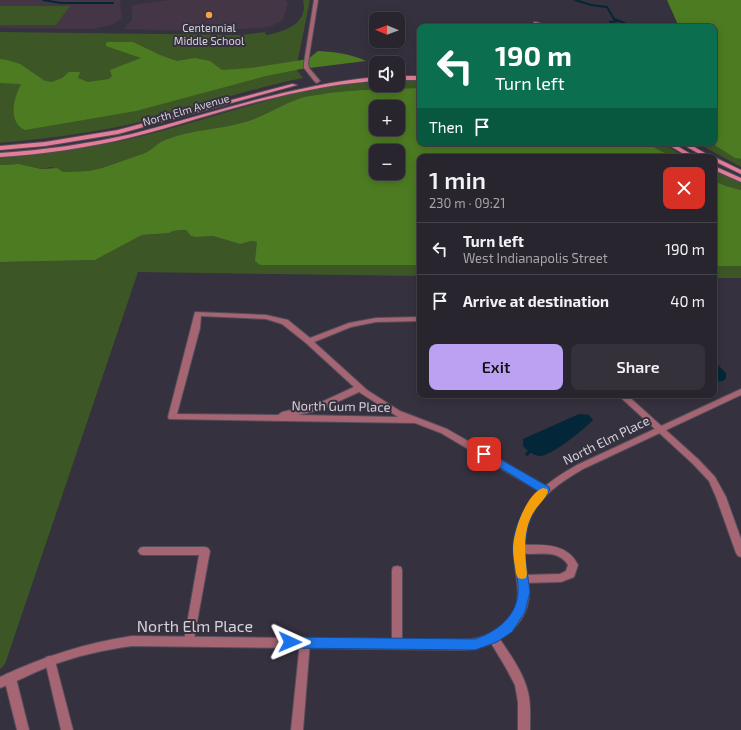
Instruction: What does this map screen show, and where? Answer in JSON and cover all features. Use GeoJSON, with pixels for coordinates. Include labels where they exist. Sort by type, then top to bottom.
{"type":"FeatureCollection","features":[{"type":"Feature","properties":{"kind":"main road"},"geometry":{"type":"LineString","coordinates":[[405,73],[417,73]]}},
{"type":"Feature","properties":{"kind":"main road","name":"North Elm Avenue"},"geometry":{"type":"LineString","coordinates":[[0,148],[44,144],[118,132],[265,92],[369,75]]}},
{"type":"Feature","properties":{"kind":"main road"},"geometry":{"type":"LineString","coordinates":[[405,78],[417,78]]}},
{"type":"Feature","properties":{"kind":"main road","name":"North Elm Avenue"},"geometry":{"type":"LineString","coordinates":[[0,155],[62,148],[129,136],[318,83],[369,79]]}},
{"type":"Feature","properties":{"kind":"main road"},"geometry":{"type":"LineString","coordinates":[[673,146],[688,154]]}},
{"type":"Feature","properties":{"kind":"main road"},"geometry":{"type":"LineString","coordinates":[[689,146],[703,154]]}},
{"type":"Feature","properties":{"kind":"main road"},"geometry":{"type":"LineString","coordinates":[[717,160],[741,172]]}},
{"type":"Feature","properties":{"kind":"main road"},"geometry":{"type":"LineString","coordinates":[[717,169],[741,180]]}},
{"type":"Feature","properties":{"kind":"street"},"geometry":{"type":"LineString","coordinates":[[316,0],[306,63],[307,68],[318,83]]}},
{"type":"Feature","properties":{"kind":"street","name":"North Gum Place"},"geometry":{"type":"LineString","coordinates":[[309,341],[293,327],[274,318],[198,314],[194,335],[172,417],[191,416],[416,420]]}},
{"type":"Feature","properties":{"kind":"street"},"geometry":{"type":"LineString","coordinates":[[417,319],[376,320],[349,325],[309,341],[359,388],[397,413],[444,431],[545,490]]}},
{"type":"Feature","properties":{"kind":"street","name":"North Gum Place"},"geometry":{"type":"LineString","coordinates":[[266,418],[317,408],[359,388]]}},
{"type":"Feature","properties":{"kind":"street","name":"North Elm Place"},"geometry":{"type":"LineString","coordinates":[[5,680],[50,660],[93,647],[132,641],[475,645],[493,638],[507,628],[519,612],[524,592],[519,549],[525,518],[530,508],[545,490],[580,467],[741,392]]}},
{"type":"Feature","properties":{"kind":"street"},"geometry":{"type":"LineString","coordinates":[[625,398],[696,462],[712,480],[721,497],[741,553]]}},
{"type":"Feature","properties":{"kind":"street"},"geometry":{"type":"LineString","coordinates":[[519,549],[558,551],[568,556],[573,565],[570,574],[561,578],[522,579]]}},
{"type":"Feature","properties":{"kind":"street"},"geometry":{"type":"LineString","coordinates":[[143,552],[205,552],[189,641]]}},
{"type":"Feature","properties":{"kind":"street"},"geometry":{"type":"LineString","coordinates":[[397,570],[397,644]]}},
{"type":"Feature","properties":{"kind":"street"},"geometry":{"type":"LineString","coordinates":[[493,638],[516,672],[520,683],[524,705],[524,730]]}},
{"type":"Feature","properties":{"kind":"street"},"geometry":{"type":"LineString","coordinates":[[297,730],[305,642]]}},
{"type":"Feature","properties":{"kind":"street"},"geometry":{"type":"LineString","coordinates":[[50,660],[67,730]]}},
{"type":"Feature","properties":{"kind":"street"},"geometry":{"type":"LineString","coordinates":[[5,680],[23,730]]}},
{"type":"Feature","properties":{"kind":"shaded area"},"geometry":{"type":"Polygon","coordinates":[[[0,0],[120,0],[122,17],[119,21],[111,25],[92,29],[0,28],[0,0]]]}},
{"type":"Feature","properties":{"kind":"shaded area","name":"Centennial Middle School"},"geometry":{"type":"Polygon","coordinates":[[[168,0],[285,0],[288,3],[283,20],[272,26],[261,28],[198,31],[123,29],[132,20],[132,5],[168,0]]]}},
{"type":"Feature","properties":{"kind":"green space"},"geometry":{"type":"Polygon","coordinates":[[[303,0],[310,0],[296,69],[303,78],[258,88],[127,125],[64,136],[0,143],[0,32],[242,35],[265,32],[265,34],[268,35],[289,28],[299,20],[303,15],[303,0]]]}},
{"type":"Feature","properties":{"kind":"green space"},"geometry":{"type":"Polygon","coordinates":[[[667,0],[741,0],[741,159],[735,158],[716,146],[717,24],[678,24],[667,0]]]}},
{"type":"Feature","properties":{"kind":"green space"},"geometry":{"type":"Polygon","coordinates":[[[0,6],[70,6],[56,25],[0,25],[0,6]]]}},
{"type":"Feature","properties":{"kind":"green space"},"geometry":{"type":"Polygon","coordinates":[[[133,42],[160,55],[177,61],[195,58],[210,61],[222,70],[251,68],[308,59],[318,51],[343,54],[366,61],[301,69],[266,76],[136,111],[25,130],[19,126],[14,115],[14,102],[21,84],[0,83],[0,59],[20,64],[45,81],[52,82],[62,78],[69,72],[80,72],[78,78],[88,82],[109,79],[112,76],[110,70],[141,58],[106,46],[106,43],[133,42]]]}},
{"type":"Feature","properties":{"kind":"green space"},"geometry":{"type":"Polygon","coordinates":[[[405,80],[417,80],[417,88],[405,88],[405,80]]]}},
{"type":"Feature","properties":{"kind":"green space"},"geometry":{"type":"Polygon","coordinates":[[[369,82],[369,89],[304,97],[253,119],[235,125],[175,136],[162,141],[145,153],[102,168],[88,171],[63,172],[51,167],[41,169],[19,164],[0,165],[0,158],[35,155],[121,141],[158,132],[276,98],[334,86],[369,82]]]}},
{"type":"Feature","properties":{"kind":"green space"},"geometry":{"type":"Polygon","coordinates":[[[405,88],[417,88],[417,146],[652,146],[667,154],[417,154],[417,265],[260,265],[255,261],[257,242],[252,241],[240,244],[213,236],[196,237],[191,236],[186,230],[142,235],[95,260],[0,262],[0,165],[19,164],[41,169],[57,168],[63,172],[88,171],[102,168],[145,153],[162,141],[175,136],[235,125],[253,119],[304,97],[369,89],[369,92],[405,92],[405,88]]]}},
{"type":"Feature","properties":{"kind":"green space"},"geometry":{"type":"Polygon","coordinates":[[[652,146],[666,146],[681,154],[667,154],[652,146]]]}},
{"type":"Feature","properties":{"kind":"green space"},"geometry":{"type":"Polygon","coordinates":[[[702,146],[716,146],[735,158],[741,159],[741,167],[702,146]]]}},
{"type":"Feature","properties":{"kind":"green space"},"geometry":{"type":"Polygon","coordinates":[[[717,172],[741,183],[741,190],[717,182],[717,172]]]}},
{"type":"Feature","properties":{"kind":"green space"},"geometry":{"type":"Polygon","coordinates":[[[717,182],[741,190],[741,266],[717,266],[717,182]]]}},
{"type":"Feature","properties":{"kind":"green space"},"geometry":{"type":"Polygon","coordinates":[[[186,230],[191,236],[213,236],[240,244],[252,241],[257,242],[260,265],[417,265],[417,276],[138,272],[5,664],[0,669],[0,262],[95,260],[142,235],[169,233],[173,231],[186,230]]]}},
{"type":"Feature","properties":{"kind":"green space"},"geometry":{"type":"Polygon","coordinates":[[[717,266],[741,266],[741,278],[717,278],[717,266]]]}},
{"type":"Feature","properties":{"kind":"water"},"geometry":{"type":"Polygon","coordinates":[[[717,364],[726,373],[726,378],[723,381],[717,382],[717,364]]]}},
{"type":"Feature","properties":{"kind":"water"},"geometry":{"type":"Polygon","coordinates":[[[579,414],[589,415],[593,420],[576,435],[552,452],[546,455],[538,456],[531,453],[523,446],[523,439],[579,414]]]}},
{"type":"Feature","properties":{"kind":"waterway"},"geometry":{"type":"LineString","coordinates":[[43,0],[61,3],[113,3]]}},
{"type":"Feature","properties":{"kind":"waterway"},"geometry":{"type":"LineString","coordinates":[[575,0],[591,5],[607,7],[614,19],[625,23]]}},
{"type":"Feature","properties":{"kind":"waterway"},"geometry":{"type":"LineString","coordinates":[[610,22],[618,21]]}},
{"type":"Feature","properties":{"kind":"slow traffic"},"geometry":{"type":"LineString","coordinates":[[522,574],[519,549],[522,526],[530,508],[543,492]]}},
{"type":"Feature","properties":{"kind":"place","name":"Centennial Middle School"},"geometry":{"type":"Point","coordinates":[209,15]}},
{"type":"Feature","properties":{"kind":"route"},"geometry":{"type":"LineString","coordinates":[[290,642],[475,645],[493,638],[507,628],[514,621],[523,601],[524,592],[519,549],[522,526],[530,508],[545,490],[484,454]]}}]}
